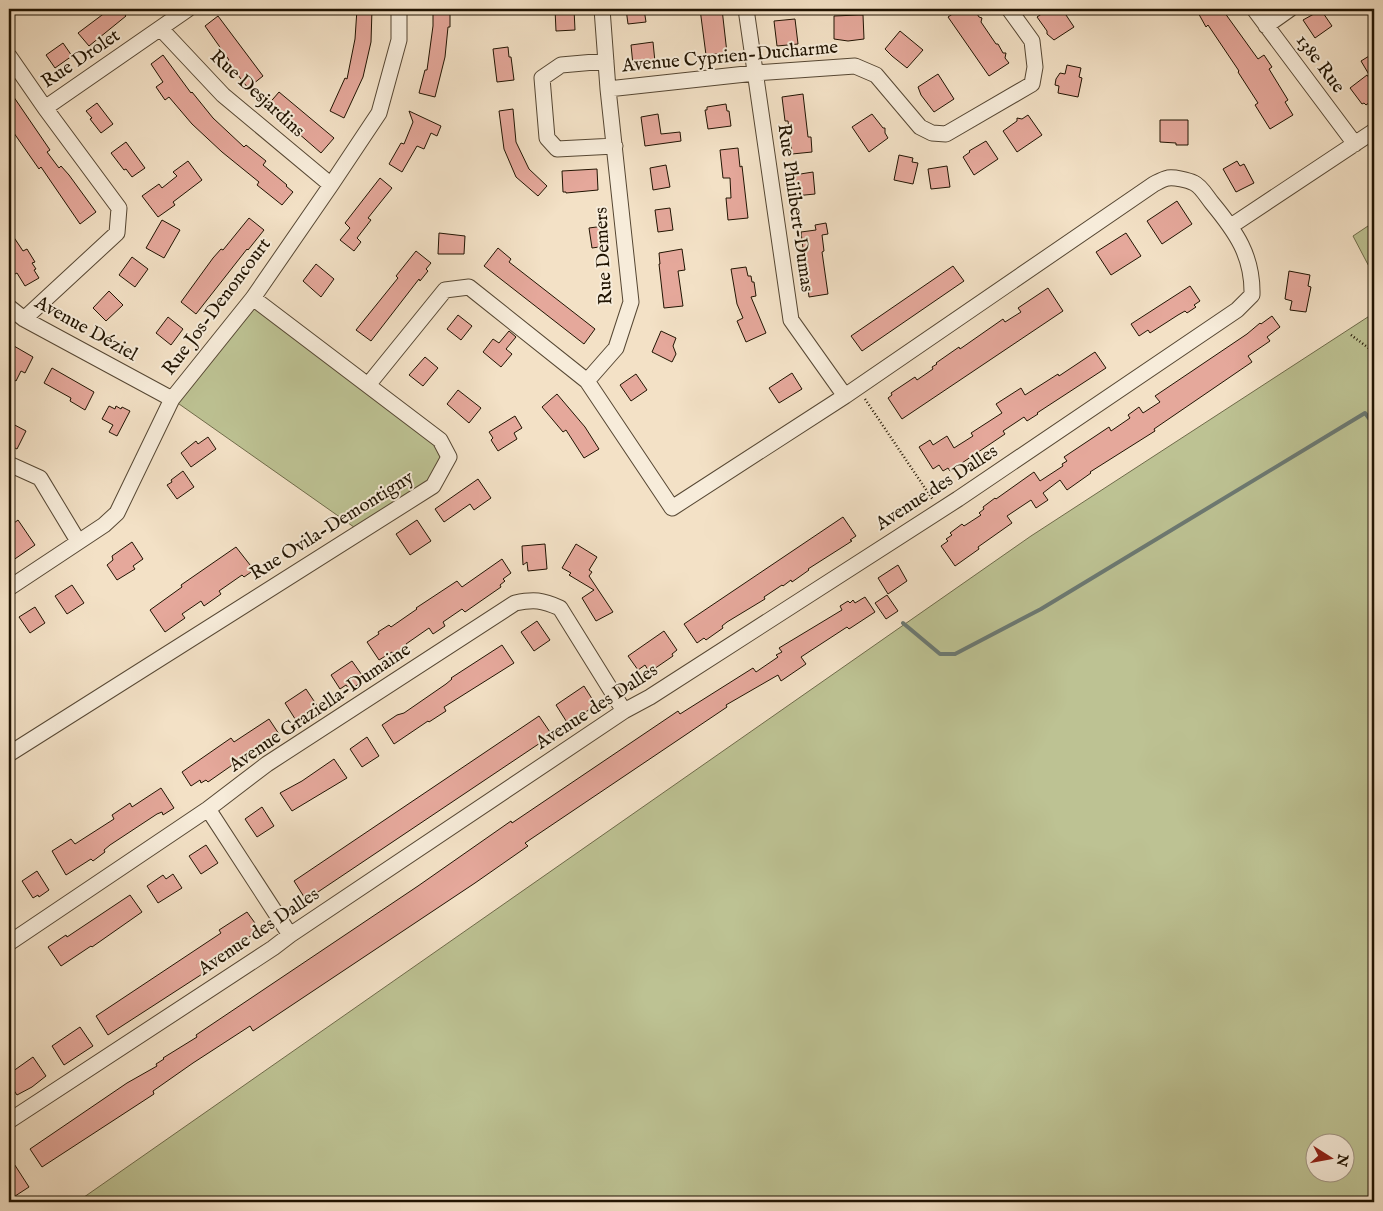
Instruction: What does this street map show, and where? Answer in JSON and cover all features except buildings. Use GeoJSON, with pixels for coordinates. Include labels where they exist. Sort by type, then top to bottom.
{"type":"FeatureCollection","features":[{"type":"Feature","properties":{"kind":"street","name":"Rue Drolet"},"geometry":{"type":"LineString","coordinates":[[45,108],[188,9]]}},
{"type":"Feature","properties":{"kind":"street","name":"Rue Jos-Denoncourt"},"geometry":{"type":"LineString","coordinates":[[9,588],[104,524],[117,513],[172,399],[253,298],[379,112],[399,40],[399,9]]}},
{"type":"Feature","properties":{"kind":"street","name":"Rue Demers"},"geometry":{"type":"LineString","coordinates":[[587,381],[616,348],[630,302],[608,89],[602,9]]}},
{"type":"Feature","properties":{"kind":"street","name":"Rue Philibert-Dumas"},"geometry":{"type":"LineString","coordinates":[[746,9],[791,320],[851,392]]}},
{"type":"Feature","properties":{"kind":"street","name":"Avenue Cyprien-Ducharme"},"geometry":{"type":"LineString","coordinates":[[608,89],[755,73],[855,66],[876,75],[920,127],[932,133],[946,134],[1032,84],[1035,67],[1032,41],[1009,9]]}},
{"type":"Feature","properties":{"kind":"street","name":"138e Rue"},"geometry":{"type":"LineString","coordinates":[[1254,9],[1355,144]]}},
{"type":"Feature","properties":{"kind":"street"},"geometry":{"type":"LineString","coordinates":[[1266,26],[1290,9]]}},
{"type":"Feature","properties":{"kind":"street","name":"Rue Desjardins"},"geometry":{"type":"LineString","coordinates":[[161,29],[223,95],[331,185]]}},
{"type":"Feature","properties":{"kind":"street"},"geometry":{"type":"LineString","coordinates":[[9,56],[118,208],[117,233],[24,319]]}},
{"type":"Feature","properties":{"kind":"street"},"geometry":{"type":"LineString","coordinates":[[606,62],[561,65],[542,78],[547,138],[557,149],[615,146]]}},
{"type":"Feature","properties":{"kind":"street"},"geometry":{"type":"LineString","coordinates":[[1231,226],[1374,131]]}},
{"type":"Feature","properties":{"kind":"street","name":"Avenue des Dalles"},"geometry":{"type":"LineString","coordinates":[[9,1121],[273,948],[624,711],[650,697],[940,510],[1238,310],[1252,295],[1252,278],[1248,259],[1231,226],[1195,183],[1169,177],[1154,184],[851,392],[672,508],[587,381]]}},
{"type":"Feature","properties":{"kind":"street"},"geometry":{"type":"LineString","coordinates":[[368,385],[446,290],[469,288],[587,381]]}},
{"type":"Feature","properties":{"kind":"street","name":"Rue Ovila-Demontigny"},"geometry":{"type":"LineString","coordinates":[[9,754],[434,486],[450,457],[440,440],[253,298]]}},
{"type":"Feature","properties":{"kind":"street","name":"Avenue Déziel"},"geometry":{"type":"LineString","coordinates":[[9,307],[24,319],[172,399]]}},
{"type":"Feature","properties":{"kind":"street"},"geometry":{"type":"LineString","coordinates":[[9,464],[40,478],[78,541]]}},
{"type":"Feature","properties":{"kind":"street","name":"Avenue Graziella-Dumaine"},"geometry":{"type":"LineString","coordinates":[[9,943],[208,809],[267,764],[515,603],[531,600],[544,601],[560,608],[624,711]]}},
{"type":"Feature","properties":{"kind":"street"},"geometry":{"type":"LineString","coordinates":[[208,809],[290,935]]}},
{"type":"Feature","properties":{"kind":"path"},"geometry":{"type":"LineString","coordinates":[[1351,335],[1374,352]]}},
{"type":"Feature","properties":{"kind":"path"},"geometry":{"type":"LineString","coordinates":[[851,392],[940,510]]}},
{"type":"Feature","properties":{"kind":"green space"},"geometry":{"type":"Polygon","coordinates":[[[1374,222],[1374,276],[1353,236],[1374,222]]]}},
{"type":"Feature","properties":{"kind":"green space"},"geometry":{"type":"Polygon","coordinates":[[[253,298],[449,457],[433,486],[361,532],[172,399],[253,298]]]}},
{"type":"Feature","properties":{"kind":"green space"},"geometry":{"type":"Polygon","coordinates":[[[1374,313],[1374,1202],[77,1202],[1031,536],[1374,313]]]}},
{"type":"Feature","properties":{"kind":"waterway"},"geometry":{"type":"LineString","coordinates":[[903,623],[940,654],[955,654],[1041,609],[1365,413],[1374,425]]}}]}
